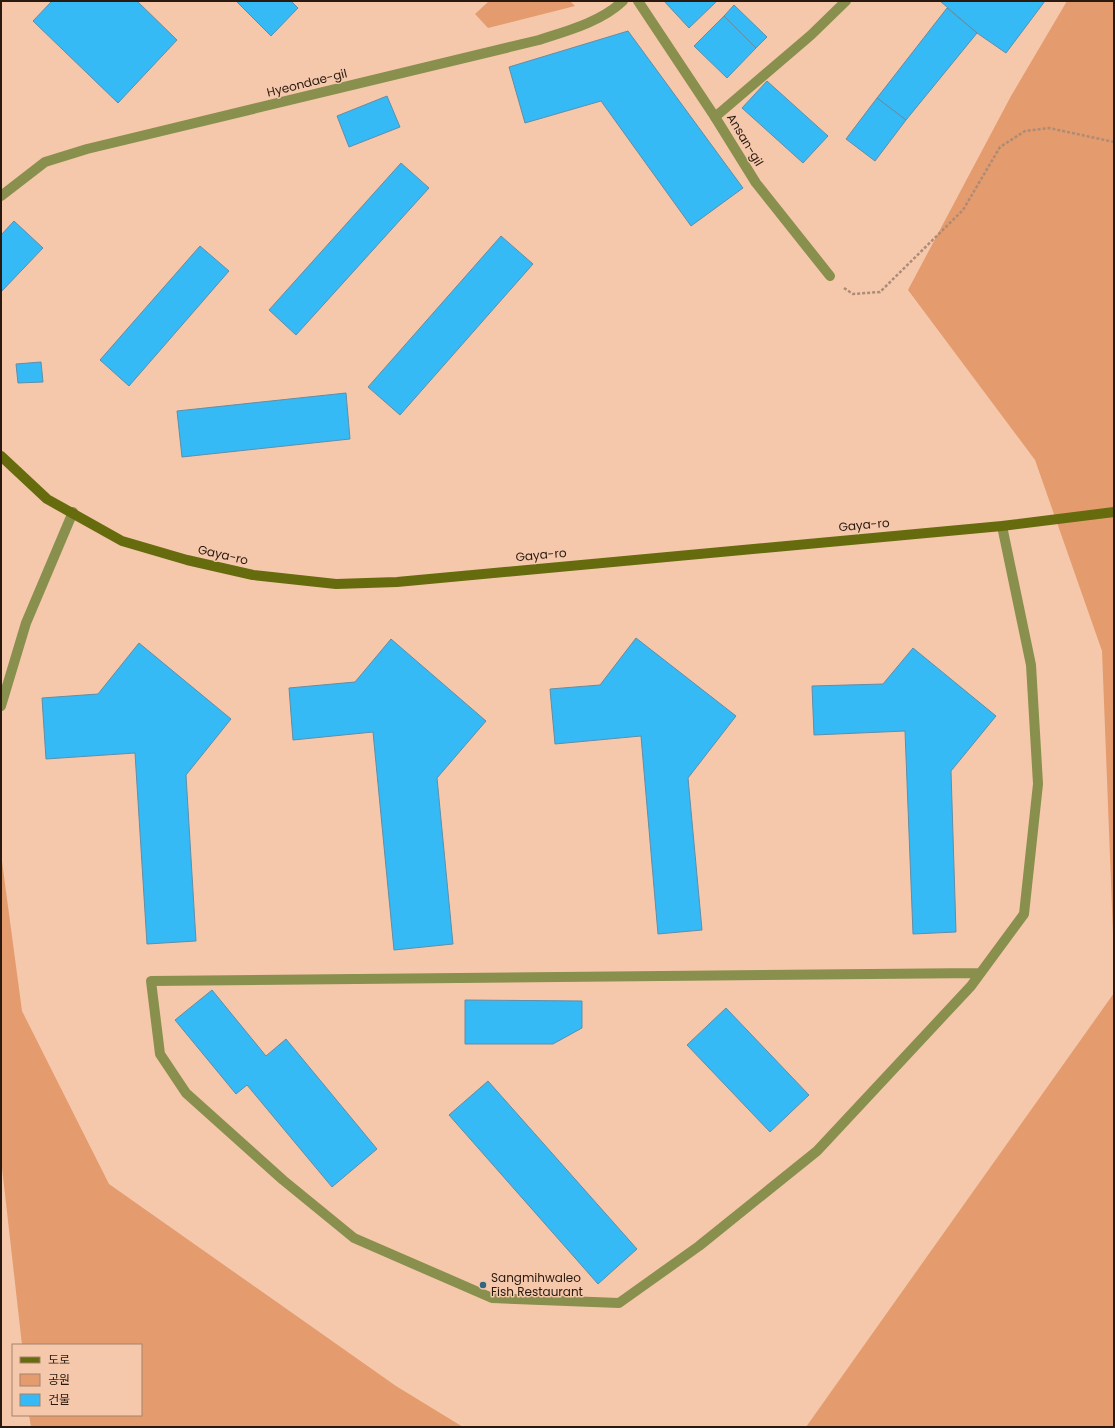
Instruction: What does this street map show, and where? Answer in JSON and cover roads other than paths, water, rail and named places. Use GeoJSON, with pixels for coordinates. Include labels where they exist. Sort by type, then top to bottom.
{"type":"FeatureCollection","features":[{"type":"Feature","properties":{"kind":"street","name":"Hyeondae-gil"},"geometry":{"type":"LineString","coordinates":[[1,196],[45,162],[87,149],[539,40],[579,26],[615,8],[623,1]]}},
{"type":"Feature","properties":{"kind":"street"},"geometry":{"type":"LineString","coordinates":[[638,1],[715,117]]}},
{"type":"Feature","properties":{"kind":"street","name":"Ansan-gil"},"geometry":{"type":"LineString","coordinates":[[830,276],[756,183],[715,117],[812,35],[846,1]]}},
{"type":"Feature","properties":{"kind":"street","name":"Gaya-ro"},"geometry":{"type":"LineString","coordinates":[[1,456],[47,499],[73,512],[122,541],[187,560],[253,575],[336,584],[397,582],[1002,526],[1114,512]]}},
{"type":"Feature","properties":{"kind":"street"},"geometry":{"type":"LineString","coordinates":[[1,706],[26,623],[73,512]]}},
{"type":"Feature","properties":{"kind":"street"},"geometry":{"type":"LineString","coordinates":[[980,973],[151,981],[160,1054],[186,1094],[283,1180],[354,1238],[492,1298],[619,1303],[699,1246],[817,1151],[971,986],[1024,914],[1038,784],[1032,665],[1002,526]]}},
{"type":"Feature","properties":{"kind":"place","name":"Sangmihwaleo Fish Restaurant"},"geometry":{"type":"Point","coordinates":[483,1285]}}]}
